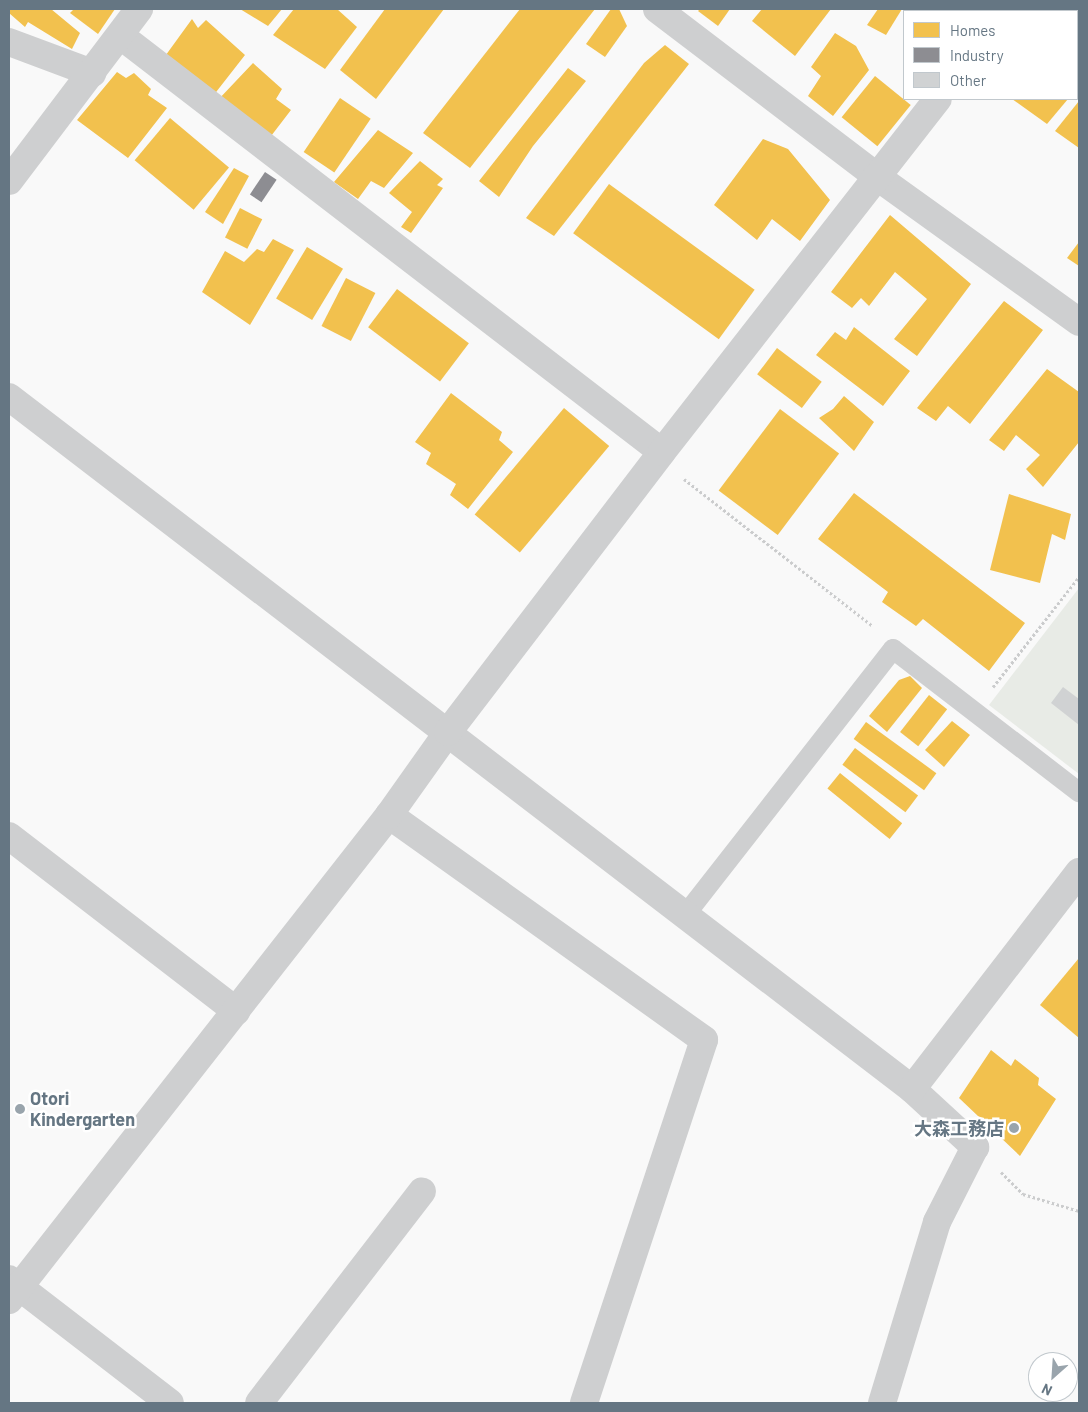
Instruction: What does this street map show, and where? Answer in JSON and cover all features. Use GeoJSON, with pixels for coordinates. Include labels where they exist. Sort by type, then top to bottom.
{"type":"FeatureCollection","features":[{"type":"Feature","properties":{"kind":"street"},"geometry":{"type":"LineString","coordinates":[[9,181],[121,36],[139,9]]}},
{"type":"Feature","properties":{"kind":"street"},"geometry":{"type":"LineString","coordinates":[[657,9],[876,176],[1079,322]]}},
{"type":"Feature","properties":{"kind":"street"},"geometry":{"type":"LineString","coordinates":[[121,36],[662,452]]}},
{"type":"Feature","properties":{"kind":"street"},"geometry":{"type":"LineString","coordinates":[[9,42],[92,72]]}},
{"type":"Feature","properties":{"kind":"street"},"geometry":{"type":"LineString","coordinates":[[170,1403],[12,1288],[236,1011],[389,814],[448,732],[662,452],[937,100]]}},
{"type":"Feature","properties":{"kind":"street"},"geometry":{"type":"LineString","coordinates":[[9,397],[912,1089],[975,1147],[937,1222],[882,1403]]}},
{"type":"Feature","properties":{"kind":"street"},"geometry":{"type":"LineString","coordinates":[[389,814],[704,1040],[584,1403]]}},
{"type":"Feature","properties":{"kind":"street"},"geometry":{"type":"LineString","coordinates":[[9,836],[236,1011]]}},
{"type":"Feature","properties":{"kind":"street"},"geometry":{"type":"LineString","coordinates":[[912,1089],[1079,872]]}},
{"type":"Feature","properties":{"kind":"street"},"geometry":{"type":"LineString","coordinates":[[259,1403],[422,1191]]}},
{"type":"Feature","properties":{"kind":"lane"},"geometry":{"type":"LineString","coordinates":[[686,914],[893,649],[1079,792]]}},
{"type":"Feature","properties":{"kind":"path"},"geometry":{"type":"LineString","coordinates":[[662,452],[677,474],[880,632],[893,649]]}},
{"type":"Feature","properties":{"kind":"path"},"geometry":{"type":"LineString","coordinates":[[974,712],[1079,578]]}},
{"type":"Feature","properties":{"kind":"path"},"geometry":{"type":"LineString","coordinates":[[975,1147],[1023,1194],[1079,1211]]}},
{"type":"Feature","properties":{"kind":"shaded area"},"geometry":{"type":"Polygon","coordinates":[[[1079,588],[1079,774],[989,705],[1079,588]]]}},
{"type":"Feature","properties":{"kind":"building: Homes"},"geometry":{"type":"Polygon","coordinates":[[[9,9],[51,9],[80,33],[72,49],[28,22],[25,27],[9,13],[9,9]]]}},
{"type":"Feature","properties":{"kind":"building: Homes"},"geometry":{"type":"Polygon","coordinates":[[[74,9],[115,9],[98,34],[70,13],[74,9]]]}},
{"type":"Feature","properties":{"kind":"building: Homes"},"geometry":{"type":"Polygon","coordinates":[[[240,9],[282,9],[268,26],[240,9]]]}},
{"type":"Feature","properties":{"kind":"building: Homes"},"geometry":{"type":"Polygon","coordinates":[[[294,9],[337,9],[357,27],[325,69],[273,35],[294,9]]]}},
{"type":"Feature","properties":{"kind":"building: Homes"},"geometry":{"type":"Polygon","coordinates":[[[385,9],[444,9],[376,99],[340,70],[385,9]]]}},
{"type":"Feature","properties":{"kind":"building: Homes"},"geometry":{"type":"Polygon","coordinates":[[[520,9],[595,9],[470,168],[423,133],[520,9]]]}},
{"type":"Feature","properties":{"kind":"building: Homes"},"geometry":{"type":"Polygon","coordinates":[[[611,9],[619,9],[627,26],[605,57],[586,44],[611,9]]]}},
{"type":"Feature","properties":{"kind":"building: Homes"},"geometry":{"type":"Polygon","coordinates":[[[700,9],[730,9],[718,26],[698,11],[700,9]]]}},
{"type":"Feature","properties":{"kind":"building: Homes"},"geometry":{"type":"Polygon","coordinates":[[[762,9],[831,9],[795,56],[752,21],[762,9]]]}},
{"type":"Feature","properties":{"kind":"building: Homes"},"geometry":{"type":"Polygon","coordinates":[[[878,9],[902,9],[886,35],[867,25],[878,9]]]}},
{"type":"Feature","properties":{"kind":"building: Homes"},"geometry":{"type":"Polygon","coordinates":[[[940,9],[941,10],[921,10],[940,9]]]}},
{"type":"Feature","properties":{"kind":"building: Homes"},"geometry":{"type":"Polygon","coordinates":[[[192,19],[198,28],[206,20],[245,55],[213,96],[163,59],[192,19]]]}},
{"type":"Feature","properties":{"kind":"building: Homes"},"geometry":{"type":"Polygon","coordinates":[[[835,33],[856,46],[869,70],[833,116],[808,96],[821,76],[811,67],[835,33]]]}},
{"type":"Feature","properties":{"kind":"building: Homes"},"geometry":{"type":"Polygon","coordinates":[[[665,45],[689,64],[554,236],[526,218],[644,63],[665,45]]]}},
{"type":"Feature","properties":{"kind":"building: Homes"},"geometry":{"type":"Polygon","coordinates":[[[253,63],[282,89],[276,99],[291,110],[268,140],[217,101],[253,63]]]}},
{"type":"Feature","properties":{"kind":"building: Homes"},"geometry":{"type":"Polygon","coordinates":[[[568,68],[586,81],[533,146],[499,197],[479,181],[568,68]]]}},
{"type":"Feature","properties":{"kind":"building: Homes"},"geometry":{"type":"Polygon","coordinates":[[[117,72],[126,78],[134,73],[151,89],[148,95],[167,108],[128,158],[77,120],[117,72]]]}},
{"type":"Feature","properties":{"kind":"building: Homes"},"geometry":{"type":"Polygon","coordinates":[[[875,76],[911,105],[877,146],[842,117],[875,76]]]}},
{"type":"Feature","properties":{"kind":"building: Homes"},"geometry":{"type":"Polygon","coordinates":[[[340,98],[371,119],[334,173],[304,152],[340,98]]]}},
{"type":"Feature","properties":{"kind":"building: Homes"},"geometry":{"type":"Polygon","coordinates":[[[1013,100],[1067,100],[1047,124],[1013,100]]]}},
{"type":"Feature","properties":{"kind":"building: Homes"},"geometry":{"type":"Polygon","coordinates":[[[1079,101],[1079,148],[1055,131],[1079,101]]]}},
{"type":"Feature","properties":{"kind":"building: Homes"},"geometry":{"type":"Polygon","coordinates":[[[170,118],[229,167],[194,210],[135,160],[170,118]]]}},
{"type":"Feature","properties":{"kind":"building: Homes"},"geometry":{"type":"Polygon","coordinates":[[[378,130],[413,153],[384,188],[371,181],[358,199],[334,182],[378,130]]]}},
{"type":"Feature","properties":{"kind":"building: Homes"},"geometry":{"type":"Polygon","coordinates":[[[763,139],[788,149],[830,200],[800,241],[772,219],[757,240],[714,205],[763,139]]]}},
{"type":"Feature","properties":{"kind":"building: Homes"},"geometry":{"type":"Polygon","coordinates":[[[420,161],[443,179],[437,185],[443,188],[411,233],[401,227],[412,212],[389,193],[420,161]]]}},
{"type":"Feature","properties":{"kind":"building: Homes"},"geometry":{"type":"Polygon","coordinates":[[[234,168],[249,176],[223,224],[205,212],[234,168]]]}},
{"type":"Feature","properties":{"kind":"building: Homes"},"geometry":{"type":"Polygon","coordinates":[[[609,184],[755,290],[719,339],[573,233],[609,184]]]}},
{"type":"Feature","properties":{"kind":"building: Homes"},"geometry":{"type":"Polygon","coordinates":[[[240,208],[262,219],[247,249],[225,237],[240,208]]]}},
{"type":"Feature","properties":{"kind":"building: Homes"},"geometry":{"type":"Polygon","coordinates":[[[890,215],[971,284],[917,356],[894,339],[927,299],[895,272],[869,306],[861,298],[852,308],[831,292],[890,215]]]}},
{"type":"Feature","properties":{"kind":"building: Homes"},"geometry":{"type":"Polygon","coordinates":[[[273,239],[294,250],[250,325],[202,292],[225,251],[244,262],[257,249],[264,252],[273,239]]]}},
{"type":"Feature","properties":{"kind":"building: Homes"},"geometry":{"type":"Polygon","coordinates":[[[1079,242],[1079,266],[1067,258],[1079,242]]]}},
{"type":"Feature","properties":{"kind":"building: Homes"},"geometry":{"type":"Polygon","coordinates":[[[307,247],[343,269],[312,320],[276,298],[307,247]]]}},
{"type":"Feature","properties":{"kind":"building: Homes"},"geometry":{"type":"Polygon","coordinates":[[[346,278],[375,293],[351,341],[321,326],[346,278]]]}},
{"type":"Feature","properties":{"kind":"building: Homes"},"geometry":{"type":"Polygon","coordinates":[[[397,289],[469,343],[440,381],[368,327],[397,289]]]}},
{"type":"Feature","properties":{"kind":"building: Homes"},"geometry":{"type":"Polygon","coordinates":[[[1004,301],[1043,330],[970,424],[948,406],[936,421],[917,408],[1004,301]]]}},
{"type":"Feature","properties":{"kind":"building: Homes"},"geometry":{"type":"Polygon","coordinates":[[[854,327],[910,371],[883,406],[816,355],[835,332],[846,340],[854,327]]]}},
{"type":"Feature","properties":{"kind":"building: Homes"},"geometry":{"type":"Polygon","coordinates":[[[777,348],[822,382],[802,408],[757,374],[777,348]]]}},
{"type":"Feature","properties":{"kind":"building: Homes"},"geometry":{"type":"Polygon","coordinates":[[[1047,369],[1079,392],[1079,442],[1043,487],[1026,469],[1040,455],[1016,435],[1004,451],[989,440],[1047,369]]]}},
{"type":"Feature","properties":{"kind":"building: Homes"},"geometry":{"type":"Polygon","coordinates":[[[451,393],[502,432],[499,440],[513,452],[468,509],[450,495],[456,484],[426,464],[431,453],[415,442],[451,393]]]}},
{"type":"Feature","properties":{"kind":"building: Homes"},"geometry":{"type":"Polygon","coordinates":[[[844,396],[874,422],[854,451],[819,418],[833,409],[844,396]]]}},
{"type":"Feature","properties":{"kind":"building: Homes"},"geometry":{"type":"Polygon","coordinates":[[[564,408],[609,446],[520,552],[475,514],[564,408]]]}},
{"type":"Feature","properties":{"kind":"building: Homes"},"geometry":{"type":"Polygon","coordinates":[[[780,409],[839,454],[778,535],[719,490],[780,409]]]}},
{"type":"Feature","properties":{"kind":"building: Homes"},"geometry":{"type":"Polygon","coordinates":[[[854,493],[1025,623],[989,671],[923,619],[916,626],[882,602],[888,592],[818,539],[854,493]]]}},
{"type":"Feature","properties":{"kind":"building: Homes"},"geometry":{"type":"Polygon","coordinates":[[[1009,494],[1071,514],[1065,540],[1052,534],[1040,583],[990,570],[1009,494]]]}},
{"type":"Feature","properties":{"kind":"building: Homes"},"geometry":{"type":"Polygon","coordinates":[[[910,676],[922,688],[887,732],[869,716],[899,680],[910,676]]]}},
{"type":"Feature","properties":{"kind":"building: Homes"},"geometry":{"type":"Polygon","coordinates":[[[929,695],[947,709],[918,746],[900,732],[929,695]]]}},
{"type":"Feature","properties":{"kind":"building: Homes"},"geometry":{"type":"Polygon","coordinates":[[[952,721],[970,735],[944,767],[925,750],[952,721]]]}},
{"type":"Feature","properties":{"kind":"building: Homes"},"geometry":{"type":"Polygon","coordinates":[[[866,722],[936,773],[924,790],[854,739],[866,722]]]}},
{"type":"Feature","properties":{"kind":"building: Homes"},"geometry":{"type":"Polygon","coordinates":[[[855,748],[918,796],[905,812],[842,765],[855,748]]]}},
{"type":"Feature","properties":{"kind":"building: Homes"},"geometry":{"type":"Polygon","coordinates":[[[840,773],[902,823],[890,839],[827,789],[840,773]]]}},
{"type":"Feature","properties":{"kind":"building: Homes"},"geometry":{"type":"Polygon","coordinates":[[[1079,958],[1079,1038],[1040,1005],[1079,958]]]}},
{"type":"Feature","properties":{"kind":"building: Homes","name":"大森工務店"},"geometry":{"type":"Polygon","coordinates":[[[991,1050],[1011,1066],[1015,1059],[1039,1078],[1038,1085],[1056,1099],[1020,1156],[959,1098],[991,1050]]]}},
{"type":"Feature","properties":{"kind":"building: Industry"},"geometry":{"type":"Polygon","coordinates":[[[265,172],[277,180],[262,202],[250,194],[265,172]]]}},
{"type":"Feature","properties":{"kind":"building: Other"},"geometry":{"type":"Polygon","coordinates":[[[1063,687],[1079,699],[1079,725],[1051,703],[1063,687]]]}},
{"type":"Feature","properties":{"kind":"place","name":"Otori Kindergarten"},"geometry":{"type":"Point","coordinates":[20,1109]}},
{"type":"Feature","properties":{"kind":"place","name":"大森工務店"},"geometry":{"type":"Point","coordinates":[1014,1128]}}]}
